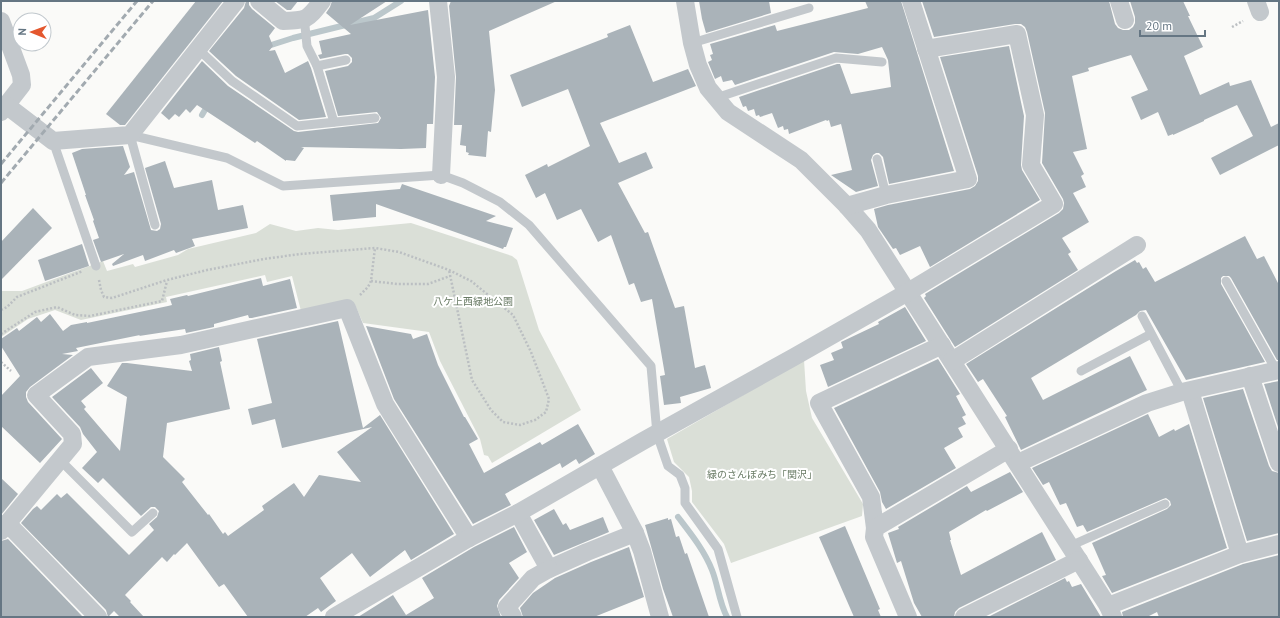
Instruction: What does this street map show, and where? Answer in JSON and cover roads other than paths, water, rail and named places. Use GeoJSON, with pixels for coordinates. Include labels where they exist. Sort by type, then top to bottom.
{"type":"FeatureCollection","features":[{"type":"Feature","properties":{"kind":"street"},"geometry":{"type":"LineString","coordinates":[[1,21],[21,75],[22,85],[3,109],[53,141],[130,135],[197,48],[236,1]]}},
{"type":"Feature","properties":{"kind":"street"},"geometry":{"type":"LineString","coordinates":[[258,1],[283,21],[304,23],[322,1]]}},
{"type":"Feature","properties":{"kind":"street"},"geometry":{"type":"LineString","coordinates":[[438,1],[446,77],[441,175]]}},
{"type":"Feature","properties":{"kind":"street"},"geometry":{"type":"LineString","coordinates":[[685,1],[692,43],[698,64],[708,88],[728,112],[801,160],[847,206],[868,230],[1013,456],[1110,612],[1240,554],[1279,544]]}},
{"type":"Feature","properties":{"kind":"street"},"geometry":{"type":"LineString","coordinates":[[847,206],[886,195],[968,179],[911,1]]}},
{"type":"Feature","properties":{"kind":"street"},"geometry":{"type":"LineString","coordinates":[[1119,1],[1125,20]]}},
{"type":"Feature","properties":{"kind":"street"},"geometry":{"type":"LineString","coordinates":[[334,617],[469,538],[518,513],[908,292],[1054,204],[1031,165],[1035,115],[1017,34],[926,49]]}},
{"type":"Feature","properties":{"kind":"street"},"geometry":{"type":"LineString","coordinates":[[952,361],[1137,245]]}},
{"type":"Feature","properties":{"kind":"street"},"geometry":{"type":"LineString","coordinates":[[98,617],[4,527],[73,444],[72,434],[36,395],[88,357],[181,345],[347,308],[385,404],[469,538]]}},
{"type":"Feature","properties":{"kind":"street"},"geometry":{"type":"LineString","coordinates":[[908,617],[874,537],[875,528],[871,497],[820,404],[942,345]]}},
{"type":"Feature","properties":{"kind":"street"},"geometry":{"type":"LineString","coordinates":[[875,528],[1013,456],[1147,403],[1186,391],[1278,370]]}},
{"type":"Feature","properties":{"kind":"street"},"geometry":{"type":"LineString","coordinates":[[1250,376],[1279,463]]}},
{"type":"Feature","properties":{"kind":"street"},"geometry":{"type":"LineString","coordinates":[[1186,391],[1240,554]]}},
{"type":"Feature","properties":{"kind":"street"},"geometry":{"type":"LineString","coordinates":[[600,466],[635,533],[642,551],[660,617]]}},
{"type":"Feature","properties":{"kind":"street"},"geometry":{"type":"LineString","coordinates":[[518,513],[549,569]]}},
{"type":"Feature","properties":{"kind":"street"},"geometry":{"type":"LineString","coordinates":[[514,617],[507,607],[533,578],[587,552],[635,533]]}},
{"type":"Feature","properties":{"kind":"street"},"geometry":{"type":"LineString","coordinates":[[964,617],[1074,553]]}},
{"type":"Feature","properties":{"kind":"lane"},"geometry":{"type":"LineString","coordinates":[[692,43],[809,8]]}},
{"type":"Feature","properties":{"kind":"lane"},"geometry":{"type":"LineString","coordinates":[[304,23],[307,46],[317,66],[334,122]]}},
{"type":"Feature","properties":{"kind":"lane"},"geometry":{"type":"LineString","coordinates":[[197,48],[232,82],[297,126],[374,118]]}},
{"type":"Feature","properties":{"kind":"lane"},"geometry":{"type":"LineString","coordinates":[[716,98],[836,58],[882,62]]}},
{"type":"Feature","properties":{"kind":"lane"},"geometry":{"type":"LineString","coordinates":[[317,66],[346,60]]}},
{"type":"Feature","properties":{"kind":"lane"},"geometry":{"type":"LineString","coordinates":[[155,225],[130,135],[227,158],[283,186],[441,175],[463,182],[500,202],[530,226],[651,366],[657,434],[668,466],[680,475],[684,488],[685,503],[718,549],[737,617]]}},
{"type":"Feature","properties":{"kind":"lane"},"geometry":{"type":"LineString","coordinates":[[53,141],[96,266]]}},
{"type":"Feature","properties":{"kind":"lane"},"geometry":{"type":"LineString","coordinates":[[877,159],[886,195]]}},
{"type":"Feature","properties":{"kind":"lane"},"geometry":{"type":"LineString","coordinates":[[1226,281],[1278,370]]}},
{"type":"Feature","properties":{"kind":"lane"},"geometry":{"type":"LineString","coordinates":[[1142,316],[1151,334],[1186,391]]}},
{"type":"Feature","properties":{"kind":"lane"},"geometry":{"type":"LineString","coordinates":[[1081,371],[1151,334]]}},
{"type":"Feature","properties":{"kind":"lane"},"geometry":{"type":"LineString","coordinates":[[60,460],[132,532],[153,513]]}},
{"type":"Feature","properties":{"kind":"lane"},"geometry":{"type":"LineString","coordinates":[[1074,553],[1165,504]]}},
{"type":"Feature","properties":{"kind":"waterway"},"geometry":{"type":"LineString","coordinates":[[265,47],[293,38],[374,18],[401,1]]}},
{"type":"Feature","properties":{"kind":"waterway"},"geometry":{"type":"LineString","coordinates":[[202,115],[209,103]]}},
{"type":"Feature","properties":{"kind":"waterway"},"geometry":{"type":"LineString","coordinates":[[678,517],[697,542],[709,563],[727,617]]}},
{"type":"Feature","properties":{"kind":"railway"},"geometry":{"type":"LineString","coordinates":[[1,164],[137,1]]}},
{"type":"Feature","properties":{"kind":"railway"},"geometry":{"type":"LineString","coordinates":[[1,183],[153,1]]}},
{"type":"Feature","properties":{"kind":"park label","name":"八ケ上西緑地公園"},"geometry":{"type":"Point","coordinates":[473,301]}},
{"type":"Feature","properties":{"kind":"park label","name":"緑のさんぽみち「関沢」"},"geometry":{"type":"Point","coordinates":[762,474]}}]}
